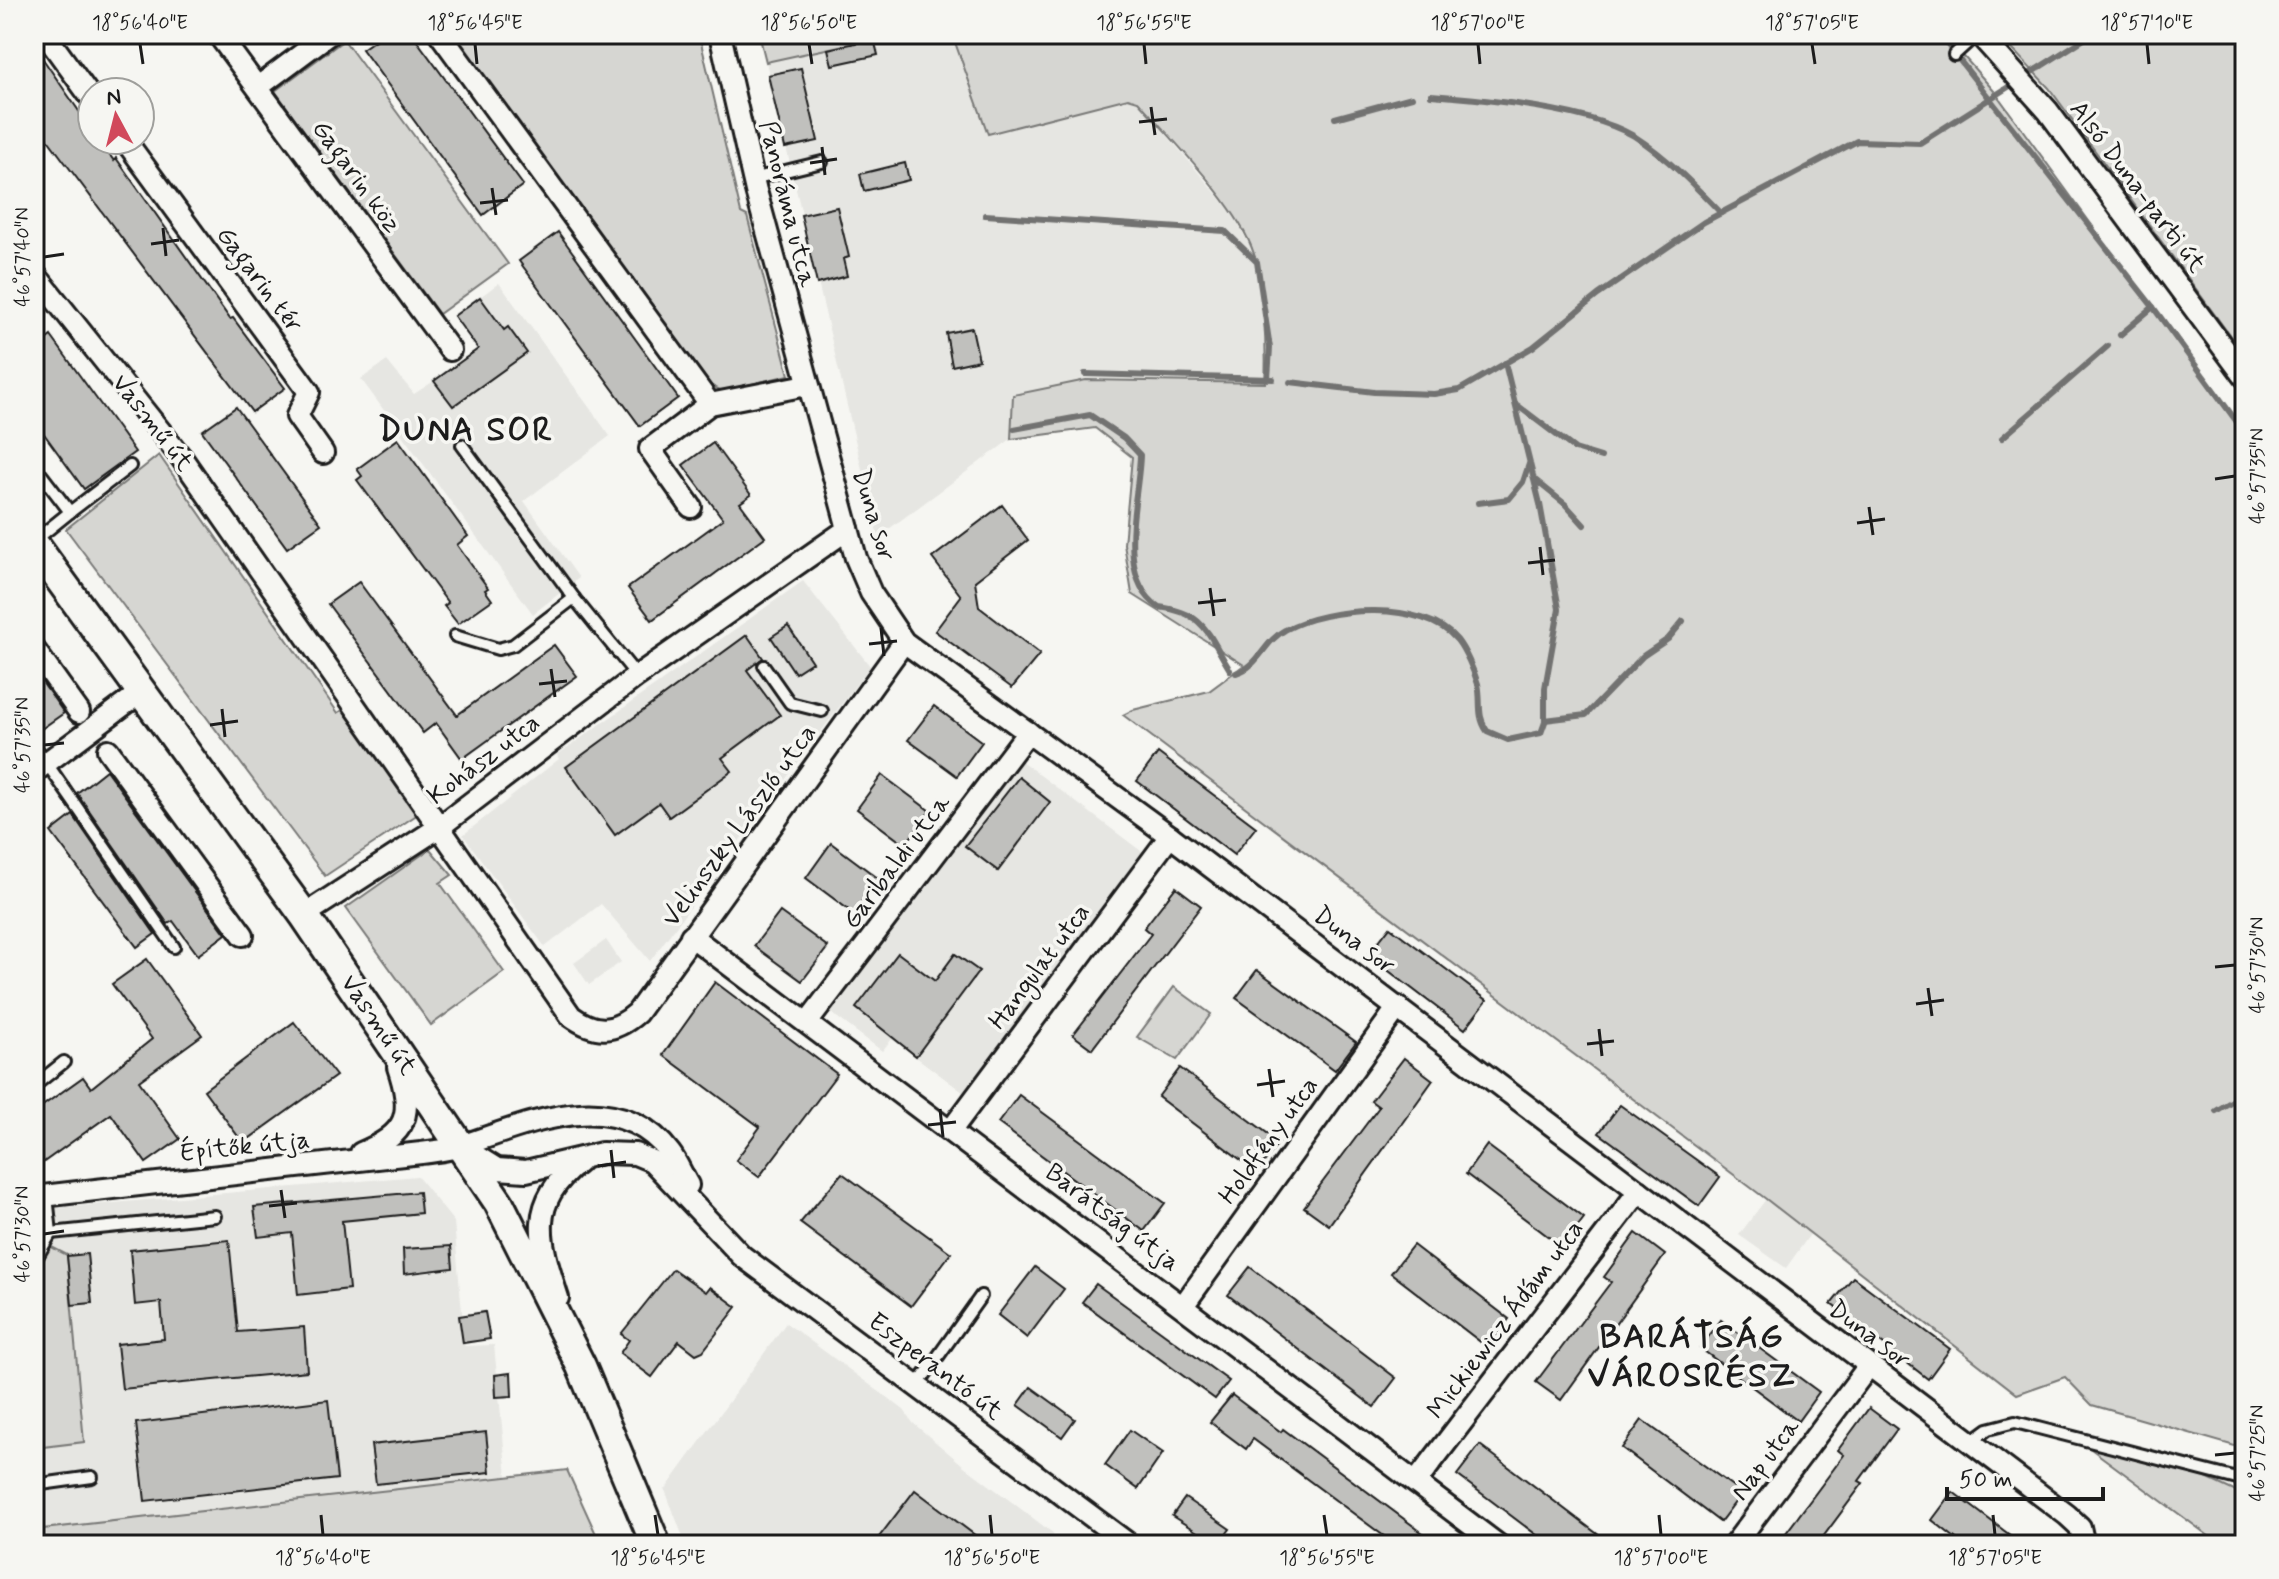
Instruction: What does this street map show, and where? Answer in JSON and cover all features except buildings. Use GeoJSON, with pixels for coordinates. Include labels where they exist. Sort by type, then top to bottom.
{"type":"FeatureCollection","features":[{"type":"Feature","properties":{"kind":"street"},"geometry":{"type":"LineString","coordinates":[[45,34],[76,76]]}},
{"type":"Feature","properties":{"kind":"street","name":"Gagarin köz"},"geometry":{"type":"LineString","coordinates":[[218,34],[450,350]]}},
{"type":"Feature","properties":{"kind":"street"},"geometry":{"type":"LineString","coordinates":[[258,87],[329,34]]}},
{"type":"Feature","properties":{"kind":"street"},"geometry":{"type":"LineString","coordinates":[[440,34],[710,404]]}},
{"type":"Feature","properties":{"kind":"street","name":"Panoráma utca"},"geometry":{"type":"LineString","coordinates":[[720,34],[753,179],[807,385]]}},
{"type":"Feature","properties":{"kind":"street","name":"Alsó Duna-parti út"},"geometry":{"type":"LineString","coordinates":[[1978,34],[2021,80],[2245,377]]}},
{"type":"Feature","properties":{"kind":"street","name":"Gagarin tér"},"geometry":{"type":"LineString","coordinates":[[137,156],[309,392],[297,416],[323,453]]}},
{"type":"Feature","properties":{"kind":"street","name":"Vasmű út"},"geometry":{"type":"LineString","coordinates":[[34,273],[181,457],[379,736],[438,828],[571,1016],[587,1028],[608,1030]]}},
{"type":"Feature","properties":{"kind":"street"},"geometry":{"type":"LineString","coordinates":[[691,507],[650,449],[710,404],[807,385]]}},
{"type":"Feature","properties":{"kind":"street","name":"Duna sor"},"geometry":{"type":"LineString","coordinates":[[807,385],[848,529],[871,593],[904,642],[1398,1007],[1868,1367],[2067,1515],[2080,1527],[2084,1545]]}},
{"type":"Feature","properties":{"kind":"street","name":"Kohász utca"},"geometry":{"type":"LineString","coordinates":[[304,915],[438,828],[637,676],[848,529]]}},
{"type":"Feature","properties":{"kind":"street","name":"Vasmű út"},"geometry":{"type":"LineString","coordinates":[[34,543],[304,915],[499,1203],[581,1366],[656,1545]]}},
{"type":"Feature","properties":{"kind":"street","name":"Velinszky László utca"},"geometry":{"type":"LineString","coordinates":[[608,1030],[637,1013],[904,642]]}},
{"type":"Feature","properties":{"kind":"street"},"geometry":{"type":"LineString","coordinates":[[34,649],[79,712]]}},
{"type":"Feature","properties":{"kind":"street"},"geometry":{"type":"LineString","coordinates":[[40,767],[141,692]]}},
{"type":"Feature","properties":{"kind":"street","name":"Garibaldi utca"},"geometry":{"type":"LineString","coordinates":[[807,1023],[1028,732]]}},
{"type":"Feature","properties":{"kind":"street"},"geometry":{"type":"LineString","coordinates":[[108,750],[243,935]]}},
{"type":"Feature","properties":{"kind":"street","name":"Hangulat utca"},"geometry":{"type":"LineString","coordinates":[[952,1129],[1170,836]]}},
{"type":"Feature","properties":{"kind":"street","name":"Barátság útja"},"geometry":{"type":"LineString","coordinates":[[691,936],[952,1129],[1498,1545]]}},
{"type":"Feature","properties":{"kind":"street","name":"Holdfény utca"},"geometry":{"type":"LineString","coordinates":[[1183,1306],[1398,1007]]}},
{"type":"Feature","properties":{"kind":"street"},"geometry":{"type":"LineString","coordinates":[[337,1163],[386,1143],[401,1126],[408,1111],[408,1097],[391,1044]]}},
{"type":"Feature","properties":{"kind":"street","name":"Eszperantó út"},"geometry":{"type":"LineString","coordinates":[[461,1147],[549,1116],[604,1113],[644,1128],[670,1152],[711,1227]]}},
{"type":"Feature","properties":{"kind":"street","name":"Eszperantó út"},"geometry":{"type":"LineString","coordinates":[[461,1147],[497,1169],[526,1171],[618,1152],[652,1161],[711,1227],[742,1256],[1130,1545]]}},
{"type":"Feature","properties":{"kind":"street","name":"Építők útja"},"geometry":{"type":"LineString","coordinates":[[41,1196],[461,1147]]}},
{"type":"Feature","properties":{"kind":"street"},"geometry":{"type":"LineString","coordinates":[[580,1161],[560,1177],[547,1198],[540,1223],[542,1249],[581,1366]]}},
{"type":"Feature","properties":{"kind":"street","name":"Mickiewicz Ádám utca"},"geometry":{"type":"LineString","coordinates":[[1416,1482],[1639,1191]]}},
{"type":"Feature","properties":{"kind":"street","name":"Nap utca"},"geometry":{"type":"LineString","coordinates":[[1734,1545],[1868,1367]]}},
{"type":"Feature","properties":{"kind":"lane"},"geometry":{"type":"LineString","coordinates":[[1956,53],[1978,34]]}},
{"type":"Feature","properties":{"kind":"lane"},"geometry":{"type":"LineString","coordinates":[[753,179],[822,162]]}},
{"type":"Feature","properties":{"kind":"lane"},"geometry":{"type":"LineString","coordinates":[[462,445],[574,598],[637,676]]}},
{"type":"Feature","properties":{"kind":"lane"},"geometry":{"type":"LineString","coordinates":[[34,465],[70,512]]}},
{"type":"Feature","properties":{"kind":"lane"},"geometry":{"type":"LineString","coordinates":[[34,543],[130,466]]}},
{"type":"Feature","properties":{"kind":"lane"},"geometry":{"type":"LineString","coordinates":[[455,636],[498,649],[513,645],[574,598]]}},
{"type":"Feature","properties":{"kind":"lane"},"geometry":{"type":"LineString","coordinates":[[764,666],[790,703],[822,711]]}},
{"type":"Feature","properties":{"kind":"lane"},"geometry":{"type":"LineString","coordinates":[[34,745],[40,767],[174,947]]}},
{"type":"Feature","properties":{"kind":"lane"},"geometry":{"type":"LineString","coordinates":[[34,1086],[64,1062]]}},
{"type":"Feature","properties":{"kind":"lane"},"geometry":{"type":"LineString","coordinates":[[34,1262],[51,1233],[41,1196]]}},
{"type":"Feature","properties":{"kind":"lane"},"geometry":{"type":"LineString","coordinates":[[51,1233],[215,1216]]}},
{"type":"Feature","properties":{"kind":"lane"},"geometry":{"type":"LineString","coordinates":[[917,1386],[981,1296]]}},
{"type":"Feature","properties":{"kind":"lane"},"geometry":{"type":"LineString","coordinates":[[1969,1443],[1988,1429],[2015,1422],[2245,1481]]}},
{"type":"Feature","properties":{"kind":"lane"},"geometry":{"type":"LineString","coordinates":[[34,1485],[92,1477]]}},
{"type":"Feature","properties":{"kind":"shaded area"},"geometry":{"type":"Polygon","coordinates":[[[453,34],[699,34],[741,213],[747,216],[789,375],[722,391],[706,383],[453,34]]]}},
{"type":"Feature","properties":{"kind":"shaded area"},"geometry":{"type":"Polygon","coordinates":[[[759,34],[895,34],[766,62],[759,34]]]}},
{"type":"Feature","properties":{"kind":"shaded area"},"geometry":{"type":"Polygon","coordinates":[[[895,34],[952,34],[988,134],[1128,98],[1138,101],[1231,211],[1254,253],[1267,352],[1265,383],[1165,380],[1014,394],[1011,439],[878,537],[766,62],[895,34]]]}},
{"type":"Feature","properties":{"kind":"shaded area"},"geometry":{"type":"Polygon","coordinates":[[[952,34],[1944,34],[1994,91],[2245,435],[2245,1449],[2092,1405],[2065,1377],[2017,1394],[1766,1199],[1123,715],[1209,691],[1244,665],[1132,594],[1124,544],[1132,457],[1095,428],[1011,439],[1013,395],[1086,380],[1265,383],[1264,317],[1254,254],[1246,235],[1220,195],[1138,101],[1128,98],[988,134],[952,34]]]}},
{"type":"Feature","properties":{"kind":"shaded area"},"geometry":{"type":"Polygon","coordinates":[[[1998,34],[2245,34],[2245,356],[2049,88],[1998,34]]]}},
{"type":"Feature","properties":{"kind":"shaded area"},"geometry":{"type":"Polygon","coordinates":[[[344,40],[508,264],[439,314],[275,91],[344,40]]]}},
{"type":"Feature","properties":{"kind":"shaded area"},"geometry":{"type":"Polygon","coordinates":[[[499,283],[610,436],[524,501],[579,578],[533,614],[361,379],[387,361],[414,394],[434,381],[478,349],[454,316],[499,283]]]}},
{"type":"Feature","properties":{"kind":"shaded area"},"geometry":{"type":"Polygon","coordinates":[[[159,455],[338,713],[349,706],[418,814],[325,876],[66,529],[159,455]]]}},
{"type":"Feature","properties":{"kind":"shaded area"},"geometry":{"type":"Polygon","coordinates":[[[803,581],[870,666],[650,961],[601,904],[545,947],[463,835],[559,759],[557,755],[803,581]]]}},
{"type":"Feature","properties":{"kind":"shaded area"},"geometry":{"type":"Polygon","coordinates":[[[1016,757],[1145,854],[964,1093],[892,1039],[882,1051],[826,1009],[1016,757]]]}},
{"type":"Feature","properties":{"kind":"shaded area"},"geometry":{"type":"Polygon","coordinates":[[[430,849],[452,875],[440,883],[504,972],[431,1025],[346,908],[430,849]]]}},
{"type":"Feature","properties":{"kind":"shaded area"},"geometry":{"type":"Polygon","coordinates":[[[606,940],[621,962],[589,985],[574,963],[606,940]]]}},
{"type":"Feature","properties":{"kind":"shaded area"},"geometry":{"type":"Polygon","coordinates":[[[1174,987],[1211,1014],[1177,1060],[1137,1037],[1174,987]]]}},
{"type":"Feature","properties":{"kind":"shaded area"},"geometry":{"type":"Polygon","coordinates":[[[417,1176],[454,1222],[465,1346],[494,1345],[507,1477],[34,1530],[34,1448],[83,1442],[34,1234],[34,1210],[417,1176]]]}},
{"type":"Feature","properties":{"kind":"shaded area"},"geometry":{"type":"Polygon","coordinates":[[[1766,1199],[1811,1233],[1786,1268],[1739,1235],[1766,1199]]]}},
{"type":"Feature","properties":{"kind":"shaded area"},"geometry":{"type":"Polygon","coordinates":[[[34,1234],[36,1239],[67,1255],[84,1442],[34,1448],[34,1234]]]}},
{"type":"Feature","properties":{"kind":"shaded area"},"geometry":{"type":"Polygon","coordinates":[[[786,1323],[904,1410],[913,1423],[964,1466],[1054,1534],[1046,1545],[686,1545],[665,1490],[786,1323]]]}},
{"type":"Feature","properties":{"kind":"shaded area"},"geometry":{"type":"Polygon","coordinates":[[[2087,1446],[2204,1477],[2245,1496],[2245,1545],[2221,1545],[2087,1446]]]}},
{"type":"Feature","properties":{"kind":"shaded area"},"geometry":{"type":"Polygon","coordinates":[[[567,1470],[601,1545],[34,1545],[34,1530],[567,1470]]]}},
{"type":"Feature","properties":{"kind":"waterway"},"geometry":{"type":"LineString","coordinates":[[1939,34],[2153,307],[2245,433]]}},
{"type":"Feature","properties":{"kind":"waterway"},"geometry":{"type":"LineString","coordinates":[[1290,382],[1374,392],[1434,394],[1459,390],[1533,347],[1598,295],[1704,222],[1857,141],[1920,143],[2092,34]]}},
{"type":"Feature","properties":{"kind":"waterway"},"geometry":{"type":"LineString","coordinates":[[1431,95],[1536,107],[1614,127],[1634,136],[1658,153],[1721,213]]}},
{"type":"Feature","properties":{"kind":"waterway"},"geometry":{"type":"LineString","coordinates":[[1335,118],[1412,97]]}},
{"type":"Feature","properties":{"kind":"waterway"},"geometry":{"type":"LineString","coordinates":[[985,215],[1225,231],[1257,262],[1270,348],[1268,378]]}},
{"type":"Feature","properties":{"kind":"waterway"},"geometry":{"type":"LineString","coordinates":[[2120,335],[2153,307]]}},
{"type":"Feature","properties":{"kind":"waterway"},"geometry":{"type":"LineString","coordinates":[[2002,438],[2108,346]]}},
{"type":"Feature","properties":{"kind":"waterway"},"geometry":{"type":"LineString","coordinates":[[1236,673],[1256,660],[1278,635],[1303,622],[1350,612],[1399,613],[1442,627],[1457,640],[1478,684],[1480,714],[1487,731],[1508,740],[1541,733],[1545,722],[1545,688],[1559,609],[1540,504],[1505,363]]}},
{"type":"Feature","properties":{"kind":"waterway"},"geometry":{"type":"LineString","coordinates":[[1085,374],[1273,379]]}},
{"type":"Feature","properties":{"kind":"waterway"},"geometry":{"type":"LineString","coordinates":[[1517,405],[1575,449],[1601,457]]}},
{"type":"Feature","properties":{"kind":"waterway"},"geometry":{"type":"LineString","coordinates":[[1014,429],[1090,415],[1124,438],[1140,455],[1132,536],[1137,577],[1145,594],[1159,607],[1187,614],[1204,627],[1230,670]]}},
{"type":"Feature","properties":{"kind":"waterway"},"geometry":{"type":"LineString","coordinates":[[1478,503],[1509,499],[1523,482],[1529,464]]}},
{"type":"Feature","properties":{"kind":"waterway"},"geometry":{"type":"LineString","coordinates":[[1534,479],[1565,504],[1584,525]]}},
{"type":"Feature","properties":{"kind":"waterway"},"geometry":{"type":"LineString","coordinates":[[1545,720],[1586,715],[1643,656],[1668,639],[1683,621]]}},
{"type":"Feature","properties":{"kind":"waterway"},"geometry":{"type":"LineString","coordinates":[[2216,1111],[2245,1093]]}},
{"type":"Feature","properties":{"kind":"district","name":"DUNA SOR"},"geometry":{"type":"Point","coordinates":[466,430]}},
{"type":"Feature","properties":{"kind":"district","name":"BARÁTSÁG VÁROSRÉSZ"},"geometry":{"type":"Point","coordinates":[1692,1356]}}]}
